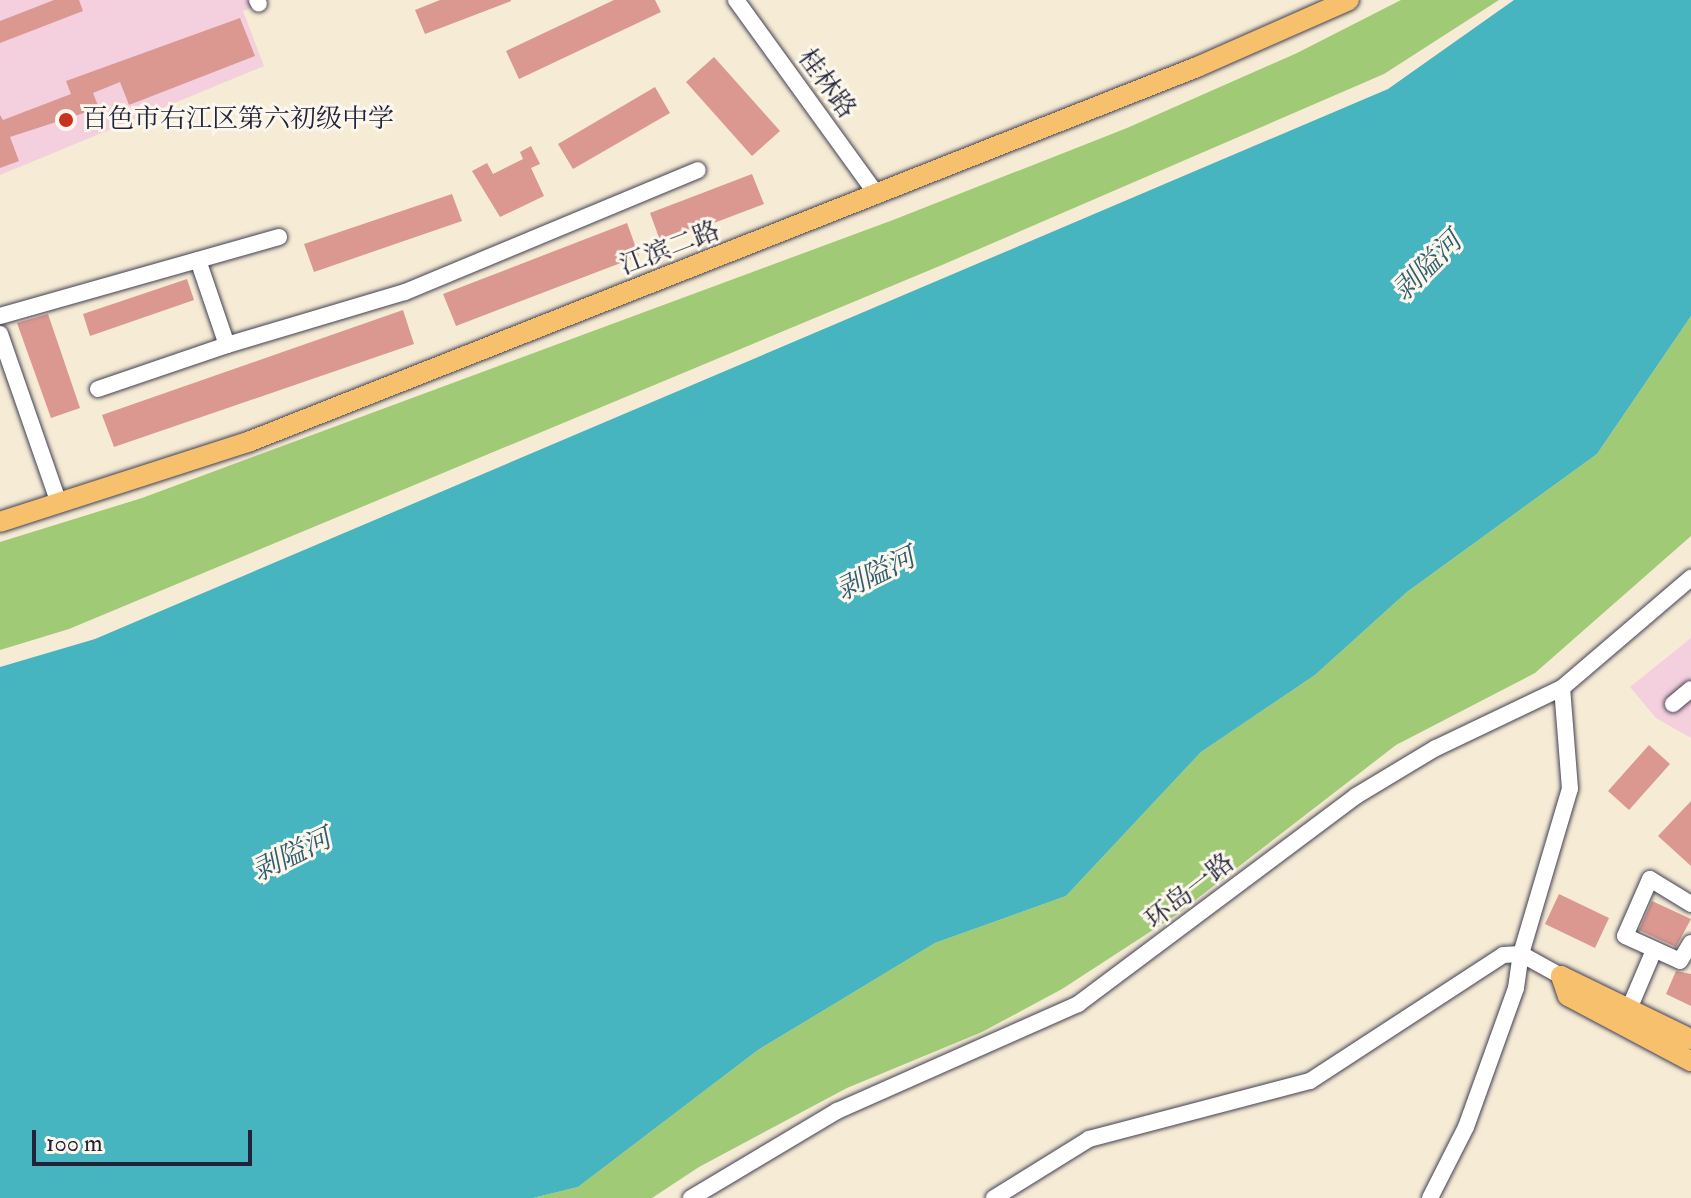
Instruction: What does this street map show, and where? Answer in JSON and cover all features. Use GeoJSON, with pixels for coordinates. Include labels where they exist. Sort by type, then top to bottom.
{"type":"FeatureCollection","features":[{"type":"Feature","properties":{"kind":"main road","name":"江滨二路"},"geometry":{"type":"LineString","coordinates":[[0,522],[248,442],[877,195],[1349,0]]}},
{"type":"Feature","properties":{"kind":"main road"},"geometry":{"type":"LineString","coordinates":[[1561,976],[1691,1039]]}},
{"type":"Feature","properties":{"kind":"main road"},"geometry":{"type":"LineString","coordinates":[[1561,976],[1568,996],[1691,1061]]}},
{"type":"Feature","properties":{"kind":"street","name":"桂林路"},"geometry":{"type":"LineString","coordinates":[[736,0],[877,195]]}},
{"type":"Feature","properties":{"kind":"street"},"geometry":{"type":"LineString","coordinates":[[98,389],[227,345],[405,292],[698,170]]}},
{"type":"Feature","properties":{"kind":"street"},"geometry":{"type":"LineString","coordinates":[[0,316],[279,237]]}},
{"type":"Feature","properties":{"kind":"street"},"geometry":{"type":"LineString","coordinates":[[198,260],[227,345]]}},
{"type":"Feature","properties":{"kind":"street"},"geometry":{"type":"LineString","coordinates":[[0,334],[59,503]]}},
{"type":"Feature","properties":{"kind":"street","name":"环岛一路"},"geometry":{"type":"LineString","coordinates":[[691,1198],[837,1111],[1078,1004],[1356,796],[1436,748],[1562,688],[1691,578]]}},
{"type":"Feature","properties":{"kind":"street"},"geometry":{"type":"LineString","coordinates":[[1430,1198],[1466,1127],[1516,988],[1521,954],[1570,789],[1562,688]]}},
{"type":"Feature","properties":{"kind":"street"},"geometry":{"type":"LineString","coordinates":[[1673,704],[1691,689]]}},
{"type":"Feature","properties":{"kind":"street"},"geometry":{"type":"LineString","coordinates":[[1691,904],[1650,879],[1625,936],[1680,961],[1691,943]]}},
{"type":"Feature","properties":{"kind":"street"},"geometry":{"type":"LineString","coordinates":[[1629,1009],[1654,950]]}},
{"type":"Feature","properties":{"kind":"street"},"geometry":{"type":"LineString","coordinates":[[994,1198],[1089,1139],[1310,1081],[1503,955],[1521,954],[1561,976]]}},
{"type":"Feature","properties":{"kind":"shaded area","name":"百色市右江区第六初级中学"},"geometry":{"type":"Polygon","coordinates":[[[0,0],[270,0],[243,11],[264,66],[0,175],[0,0]]]}},
{"type":"Feature","properties":{"kind":"shaded area"},"geometry":{"type":"Polygon","coordinates":[[[1691,638],[1691,738],[1656,718],[1630,687],[1691,638]]]}},
{"type":"Feature","properties":{"kind":"green space"},"geometry":{"type":"Polygon","coordinates":[[[1401,0],[1499,0],[1384,74],[942,265],[69,629],[0,650],[0,542],[142,498],[893,220],[1127,128],[1297,53],[1401,0]]]}},
{"type":"Feature","properties":{"kind":"green space"},"geometry":{"type":"Polygon","coordinates":[[[1691,316],[1691,536],[1535,673],[1396,745],[1176,915],[1062,989],[982,1032],[847,1088],[699,1167],[652,1198],[533,1198],[578,1187],[758,1050],[935,943],[1066,896],[1201,752],[1315,675],[1407,592],[1597,454],[1691,316]]]}},
{"type":"Feature","properties":{"kind":"water","name":"剥隘河"},"geometry":{"type":"Polygon","coordinates":[[[1514,0],[1691,0],[1691,316],[1597,454],[1407,592],[1315,675],[1201,752],[1066,896],[935,943],[758,1050],[578,1187],[533,1198],[0,1198],[0,667],[95,639],[1388,89],[1514,0]]]}},
{"type":"Feature","properties":{"kind":"building"},"geometry":{"type":"Polygon","coordinates":[[[54,0],[79,0],[83,11],[0,43],[0,21],[54,0]]]}},
{"type":"Feature","properties":{"kind":"building"},"geometry":{"type":"Polygon","coordinates":[[[440,0],[511,1],[425,34],[415,10],[440,0]]]}},
{"type":"Feature","properties":{"kind":"building"},"geometry":{"type":"Polygon","coordinates":[[[614,0],[655,0],[661,12],[519,79],[506,51],[614,0]]]}},
{"type":"Feature","properties":{"kind":"building"},"geometry":{"type":"Polygon","coordinates":[[[240,18],[255,56],[129,105],[120,82],[93,93],[99,108],[10,137],[19,161],[0,168],[0,115],[3,120],[71,94],[66,81],[240,18]]]}},
{"type":"Feature","properties":{"kind":"building"},"geometry":{"type":"Polygon","coordinates":[[[714,57],[780,131],[752,156],[686,82],[714,57]]]}},
{"type":"Feature","properties":{"kind":"building"},"geometry":{"type":"Polygon","coordinates":[[[655,87],[670,113],[573,169],[558,144],[655,87]]]}},
{"type":"Feature","properties":{"kind":"building"},"geometry":{"type":"Polygon","coordinates":[[[531,146],[540,164],[531,168],[544,196],[500,217],[472,171],[487,163],[493,174],[523,159],[520,152],[531,146]]]}},
{"type":"Feature","properties":{"kind":"building"},"geometry":{"type":"Polygon","coordinates":[[[752,174],[764,204],[661,243],[650,213],[752,174]]]}},
{"type":"Feature","properties":{"kind":"building"},"geometry":{"type":"Polygon","coordinates":[[[452,194],[462,221],[314,272],[304,244],[452,194]]]}},
{"type":"Feature","properties":{"kind":"building"},"geometry":{"type":"Polygon","coordinates":[[[627,223],[639,256],[456,326],[443,294],[627,223]]]}},
{"type":"Feature","properties":{"kind":"building"},"geometry":{"type":"Polygon","coordinates":[[[187,279],[194,300],[90,336],[83,314],[187,279]]]}},
{"type":"Feature","properties":{"kind":"building"},"geometry":{"type":"Polygon","coordinates":[[[403,310],[414,344],[114,447],[102,415],[403,310]]]}},
{"type":"Feature","properties":{"kind":"building"},"geometry":{"type":"Polygon","coordinates":[[[48,314],[80,408],[51,418],[17,323],[48,314]]]}},
{"type":"Feature","properties":{"kind":"building"},"geometry":{"type":"Polygon","coordinates":[[[1649,745],[1670,764],[1629,810],[1608,791],[1649,745]]]}},
{"type":"Feature","properties":{"kind":"building"},"geometry":{"type":"Polygon","coordinates":[[[1691,801],[1691,866],[1658,836],[1691,801]]]}},
{"type":"Feature","properties":{"kind":"building"},"geometry":{"type":"Polygon","coordinates":[[[1559,894],[1609,918],[1595,948],[1545,924],[1559,894]]]}},
{"type":"Feature","properties":{"kind":"building"},"geometry":{"type":"Polygon","coordinates":[[[1652,901],[1691,919],[1676,947],[1639,930],[1652,901]]]}},
{"type":"Feature","properties":{"kind":"building"},"geometry":{"type":"Polygon","coordinates":[[[1676,971],[1691,974],[1691,1006],[1666,994],[1676,971]]]}},
{"type":"Feature","properties":{"kind":"place","name":"百色市右江区第六初级中学"},"geometry":{"type":"Point","coordinates":[66,120]}}]}
